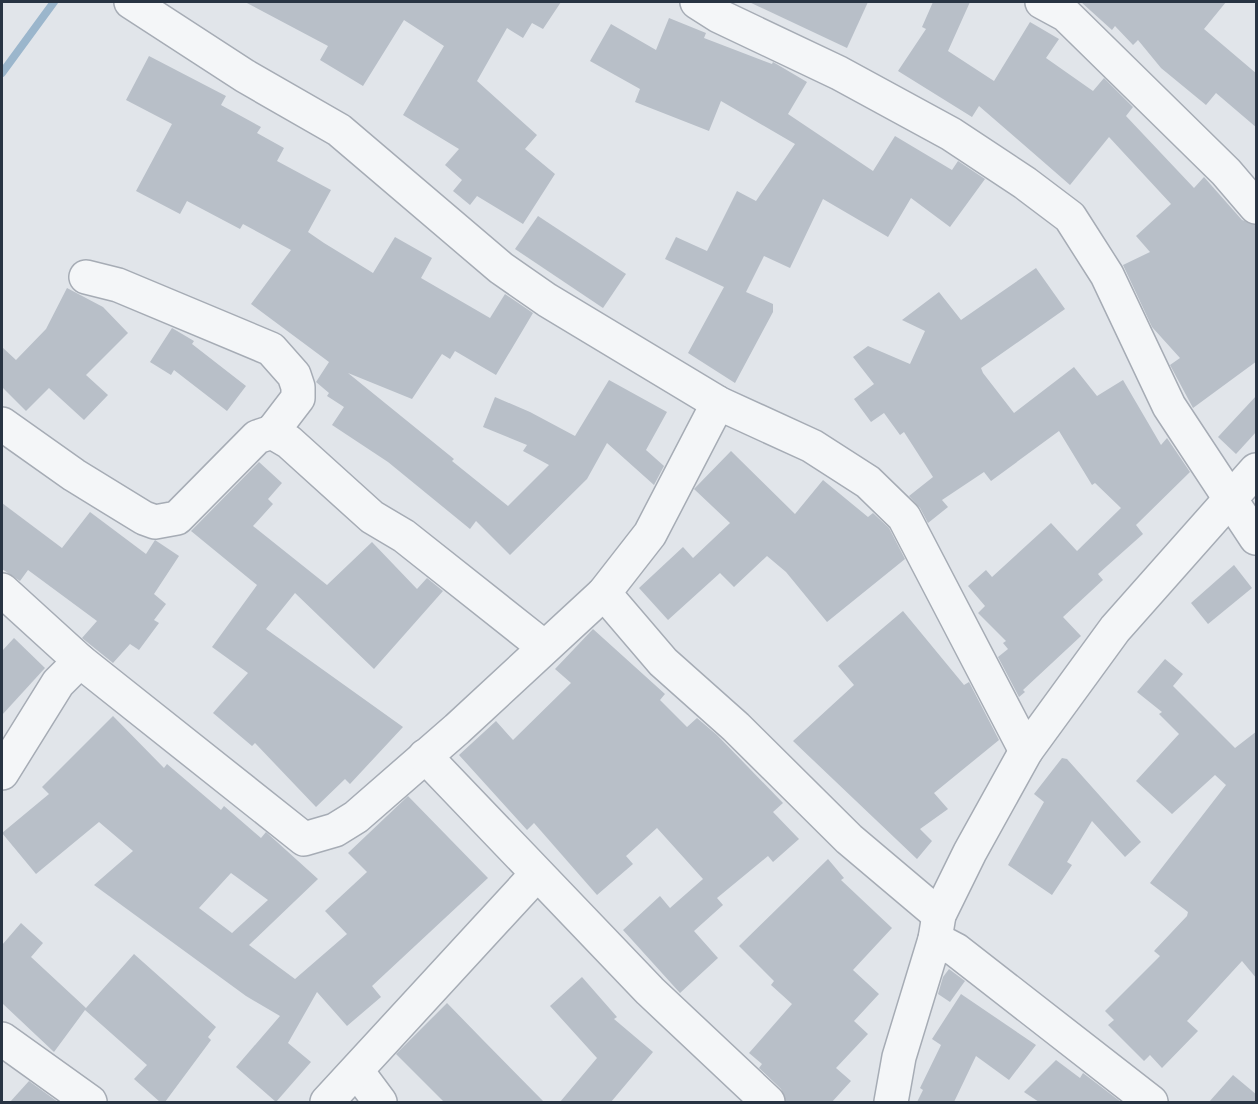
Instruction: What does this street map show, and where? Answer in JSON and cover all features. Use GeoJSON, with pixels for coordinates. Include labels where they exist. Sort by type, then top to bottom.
{"type":"FeatureCollection","features":[{"type":"Feature","properties":{"kind":"street"},"geometry":{"type":"LineString","coordinates":[[131,2],[245,76],[339,130],[384,165],[501,268],[547,300],[718,403],[812,446],[868,482],[904,517],[1026,751]]}},
{"type":"Feature","properties":{"kind":"street"},"geometry":{"type":"LineString","coordinates":[[697,2],[719,16],[839,73],[951,134],[1025,183],[1070,217],[1107,275],[1168,406],[1257,538]]}},
{"type":"Feature","properties":{"kind":"street"},"geometry":{"type":"LineString","coordinates":[[1056,5],[1226,172],[1257,207]]}},
{"type":"Feature","properties":{"kind":"street"},"geometry":{"type":"LineString","coordinates":[[2,424],[74,476],[144,518],[155,522],[177,518],[257,437],[272,432],[298,398],[298,387],[294,375],[271,349],[118,285],[86,277]]}},
{"type":"Feature","properties":{"kind":"street"},"geometry":{"type":"LineString","coordinates":[[2,590],[80,661],[304,839],[335,830],[356,817],[604,593],[650,534],[718,403]]}},
{"type":"Feature","properties":{"kind":"street"},"geometry":{"type":"LineString","coordinates":[[272,432],[289,442],[372,517],[404,536],[544,647]]}},
{"type":"Feature","properties":{"kind":"street"},"geometry":{"type":"LineString","coordinates":[[891,1102],[899,1057],[937,927],[970,852],[1026,751],[1114,629],[1257,470]]}},
{"type":"Feature","properties":{"kind":"street"},"geometry":{"type":"LineString","coordinates":[[604,593],[663,662],[736,727],[937,927],[956,950],[1151,1102]]}},
{"type":"Feature","properties":{"kind":"street"},"geometry":{"type":"LineString","coordinates":[[2,773],[58,683],[80,661]]}},
{"type":"Feature","properties":{"kind":"street"},"geometry":{"type":"LineString","coordinates":[[425,756],[536,875],[650,990],[768,1102]]}},
{"type":"Feature","properties":{"kind":"street"},"geometry":{"type":"LineString","coordinates":[[327,1102],[536,875]]}},
{"type":"Feature","properties":{"kind":"street"},"geometry":{"type":"LineString","coordinates":[[2,1039],[90,1102]]}},
{"type":"Feature","properties":{"kind":"street"},"geometry":{"type":"LineString","coordinates":[[357,1071],[380,1102]]}},
{"type":"Feature","properties":{"kind":"building"},"geometry":{"type":"Polygon","coordinates":[[[245,2],[561,2],[543,29],[532,23],[523,38],[507,28],[477,81],[537,135],[525,149],[555,174],[523,224],[477,196],[470,205],[453,191],[462,180],[445,165],[459,149],[403,115],[444,46],[404,20],[363,86],[320,60],[328,46],[245,2]]]}},
{"type":"Feature","properties":{"kind":"building"},"geometry":{"type":"Polygon","coordinates":[[[749,2],[868,2],[847,48],[749,2]]]}},
{"type":"Feature","properties":{"kind":"building"},"geometry":{"type":"Polygon","coordinates":[[[933,2],[970,2],[948,51],[994,81],[1030,22],[1059,39],[1046,58],[1093,91],[1104,78],[1133,107],[1126,116],[1194,188],[1204,177],[1242,220],[1257,225],[1257,361],[1193,408],[1170,365],[1180,358],[1152,327],[1123,265],[1150,252],[1136,236],[1171,204],[1109,137],[1070,185],[979,106],[972,117],[898,71],[926,29],[922,27],[933,2]]]}},
{"type":"Feature","properties":{"kind":"building"},"geometry":{"type":"Polygon","coordinates":[[[1081,2],[1226,2],[1204,29],[1257,74],[1257,128],[1216,93],[1206,105],[1161,68],[1138,40],[1133,45],[1115,26],[1112,30],[1081,2]]]}},
{"type":"Feature","properties":{"kind":"building"},"geometry":{"type":"Polygon","coordinates":[[[669,18],[706,33],[704,38],[772,64],[773,62],[807,82],[788,114],[873,171],[895,136],[952,170],[958,161],[985,179],[950,227],[911,198],[888,237],[823,199],[790,268],[764,256],[746,292],[773,304],[773,312],[735,383],[688,353],[724,287],[665,259],[676,237],[707,251],[737,191],[756,201],[795,144],[721,101],[709,131],[635,102],[640,89],[590,61],[611,24],[656,50],[669,18]]]}},
{"type":"Feature","properties":{"kind":"building"},"geometry":{"type":"Polygon","coordinates":[[[149,56],[226,96],[221,105],[261,127],[257,133],[284,148],[277,161],[331,190],[308,232],[324,243],[373,273],[395,237],[432,258],[421,278],[490,318],[505,294],[533,313],[496,375],[455,351],[450,359],[442,354],[412,399],[348,373],[508,506],[549,465],[523,451],[527,445],[483,427],[495,397],[530,412],[575,436],[609,380],[667,412],[646,450],[664,466],[654,485],[607,443],[587,479],[510,555],[476,521],[470,529],[388,462],[332,425],[344,407],[327,396],[329,393],[316,382],[329,362],[251,304],[291,250],[243,224],[240,229],[187,201],[180,214],[136,191],[172,124],[126,100],[149,56]]]}},
{"type":"Feature","properties":{"kind":"building"},"geometry":{"type":"Polygon","coordinates":[[[538,216],[626,274],[603,308],[515,249],[538,216]]]}},
{"type":"Feature","properties":{"kind":"building"},"geometry":{"type":"Polygon","coordinates":[[[1036,268],[1065,309],[981,368],[983,373],[1014,413],[1074,367],[1097,396],[1123,380],[1161,445],[1167,438],[1190,472],[1136,525],[1143,534],[1098,574],[1103,580],[1063,617],[1081,636],[1023,690],[1025,692],[1019,697],[998,657],[1008,649],[1003,643],[1006,641],[978,613],[985,606],[968,586],[986,570],[992,577],[1051,523],[1077,551],[1121,508],[1095,483],[1092,485],[1059,431],[991,481],[984,472],[942,500],[948,507],[928,523],[920,508],[909,496],[933,477],[904,432],[900,435],[884,413],[871,422],[854,399],[874,384],[853,357],[868,346],[910,364],[925,331],[902,320],[939,292],[961,320],[1036,268]]]}},
{"type":"Feature","properties":{"kind":"building"},"geometry":{"type":"Polygon","coordinates":[[[67,288],[103,307],[128,333],[86,375],[108,395],[84,420],[49,388],[26,411],[2,387],[2,347],[16,360],[46,329],[67,288]]]}},
{"type":"Feature","properties":{"kind":"building"},"geometry":{"type":"Polygon","coordinates":[[[172,328],[194,341],[192,344],[246,386],[227,411],[174,370],[171,375],[150,362],[172,328]]]}},
{"type":"Feature","properties":{"kind":"building"},"geometry":{"type":"Polygon","coordinates":[[[1257,395],[1257,431],[1236,454],[1218,437],[1257,395]]]}},
{"type":"Feature","properties":{"kind":"building"},"geometry":{"type":"Polygon","coordinates":[[[731,451],[795,514],[823,480],[868,517],[873,513],[889,528],[905,559],[827,622],[786,572],[767,556],[734,587],[720,573],[668,620],[639,588],[683,547],[693,558],[730,523],[694,489],[731,451]]]}},
{"type":"Feature","properties":{"kind":"building"},"geometry":{"type":"Polygon","coordinates":[[[259,462],[282,483],[268,499],[273,504],[253,526],[327,585],[372,542],[417,589],[427,578],[443,591],[374,669],[295,593],[266,629],[403,727],[350,784],[345,779],[316,807],[255,743],[252,746],[213,713],[248,673],[212,647],[257,585],[191,531],[259,462]]]}},
{"type":"Feature","properties":{"kind":"building"},"geometry":{"type":"Polygon","coordinates":[[[2,503],[62,548],[90,512],[146,554],[155,540],[179,556],[154,594],[166,604],[154,620],[159,623],[139,650],[130,644],[113,663],[82,638],[97,621],[28,570],[20,581],[2,569],[2,503]]]}},
{"type":"Feature","properties":{"kind":"building"},"geometry":{"type":"Polygon","coordinates":[[[1234,565],[1252,588],[1208,624],[1191,603],[1234,565]]]}},
{"type":"Feature","properties":{"kind":"building"},"geometry":{"type":"Polygon","coordinates":[[[903,611],[964,685],[969,682],[999,740],[934,793],[948,809],[920,829],[932,841],[917,859],[793,741],[854,685],[838,666],[903,611]]]}},
{"type":"Feature","properties":{"kind":"building"},"geometry":{"type":"Polygon","coordinates":[[[593,629],[665,694],[660,700],[687,727],[697,718],[717,735],[783,803],[773,812],[799,839],[773,862],[768,856],[717,898],[723,905],[694,931],[718,958],[680,993],[623,930],[660,896],[670,908],[703,879],[657,828],[626,856],[633,864],[597,895],[534,823],[527,830],[459,755],[496,721],[513,740],[571,683],[555,669],[593,629]]]}},
{"type":"Feature","properties":{"kind":"building"},"geometry":{"type":"Polygon","coordinates":[[[14,638],[45,668],[2,715],[2,651],[14,638]]]}},
{"type":"Feature","properties":{"kind":"building"},"geometry":{"type":"Polygon","coordinates":[[[1165,659],[1183,674],[1173,686],[1235,748],[1257,731],[1257,979],[1242,961],[1187,1021],[1198,1031],[1162,1068],[1150,1055],[1144,1061],[1108,1025],[1114,1020],[1105,1011],[1160,956],[1154,951],[1187,916],[1188,912],[1150,883],[1226,785],[1215,775],[1172,814],[1136,781],[1179,734],[1159,714],[1162,712],[1137,692],[1165,659]]]}},
{"type":"Feature","properties":{"kind":"building"},"geometry":{"type":"Polygon","coordinates":[[[113,716],[164,768],[167,764],[221,810],[224,806],[261,838],[266,832],[318,879],[249,945],[295,979],[347,934],[325,911],[367,872],[348,853],[408,796],[488,878],[372,986],[381,997],[347,1026],[317,992],[288,1043],[311,1062],[276,1102],[236,1067],[280,1016],[246,996],[94,885],[133,851],[99,822],[36,874],[2,833],[49,794],[42,787],[113,716]],[[231,873],[199,908],[232,933],[268,900],[231,873]]]}},
{"type":"Feature","properties":{"kind":"building"},"geometry":{"type":"Polygon","coordinates":[[[1062,758],[1067,759],[1141,842],[1125,857],[1092,821],[1067,862],[1072,865],[1052,895],[1008,865],[1044,802],[1034,794],[1062,758]]]}},
{"type":"Feature","properties":{"kind":"building"},"geometry":{"type":"Polygon","coordinates":[[[828,859],[844,878],[841,880],[892,928],[853,970],[879,994],[854,1021],[868,1034],[836,1068],[851,1081],[832,1102],[786,1102],[781,1089],[759,1068],[762,1064],[749,1053],[792,1004],[771,985],[774,981],[739,946],[828,859]]]}},
{"type":"Feature","properties":{"kind":"building"},"geometry":{"type":"Polygon","coordinates":[[[21,923],[43,943],[31,957],[86,1008],[134,954],[216,1027],[208,1037],[211,1040],[165,1102],[160,1102],[134,1079],[147,1065],[85,1010],[54,1052],[2,1003],[2,945],[21,923]]]}},
{"type":"Feature","properties":{"kind":"building"},"geometry":{"type":"Polygon","coordinates":[[[949,969],[965,981],[950,1002],[938,994],[943,977],[949,969]]]}},
{"type":"Feature","properties":{"kind":"building"},"geometry":{"type":"Polygon","coordinates":[[[582,977],[617,1017],[614,1019],[653,1052],[611,1102],[560,1102],[597,1058],[550,1006],[582,977]]]}},
{"type":"Feature","properties":{"kind":"building"},"geometry":{"type":"Polygon","coordinates":[[[961,994],[1036,1045],[1009,1080],[976,1056],[954,1102],[917,1102],[923,1090],[920,1088],[941,1045],[932,1039],[961,994]]]}},
{"type":"Feature","properties":{"kind":"building"},"geometry":{"type":"Polygon","coordinates":[[[447,1003],[544,1102],[444,1102],[396,1054],[447,1003]]]}},
{"type":"Feature","properties":{"kind":"building"},"geometry":{"type":"Polygon","coordinates":[[[1056,1060],[1080,1078],[1083,1073],[1121,1102],[1039,1102],[1024,1092],[1056,1060]]]}},
{"type":"Feature","properties":{"kind":"building"},"geometry":{"type":"Polygon","coordinates":[[[1233,1075],[1257,1095],[1257,1102],[1209,1102],[1233,1075]]]}},
{"type":"Feature","properties":{"kind":"building"},"geometry":{"type":"Polygon","coordinates":[[[29,1081],[58,1102],[10,1102],[29,1081]]]}},
{"type":"Feature","properties":{"kind":"waterway"},"geometry":{"type":"LineString","coordinates":[[2,73],[54,2]]}}]}
